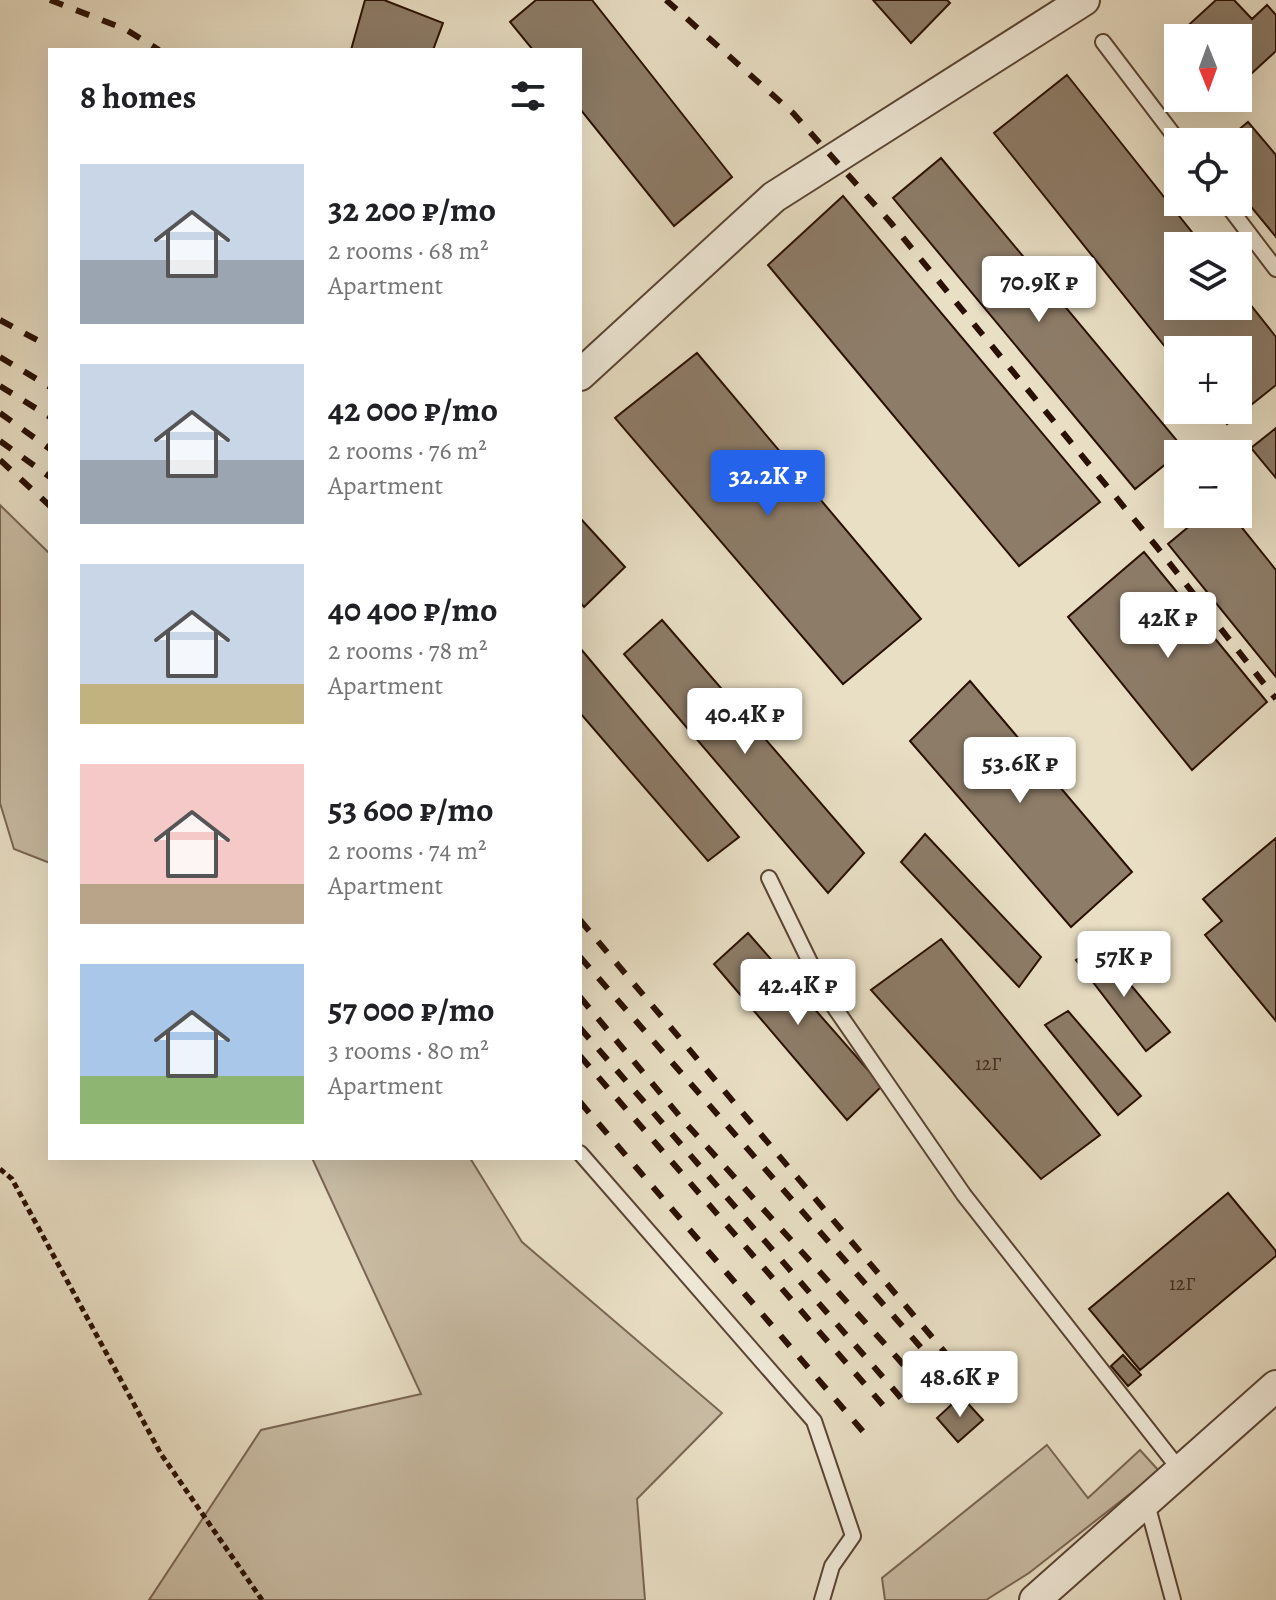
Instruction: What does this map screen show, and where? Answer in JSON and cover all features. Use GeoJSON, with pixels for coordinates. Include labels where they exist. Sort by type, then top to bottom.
{"type":"FeatureCollection","features":[{"type":"Feature","properties":{"kind":"street"},"geometry":{"type":"LineString","coordinates":[[582,373],[774,197],[1084,0]]}},
{"type":"Feature","properties":{"kind":"street"},"geometry":{"type":"LineString","coordinates":[[1035,1600],[1276,1386]]}},
{"type":"Feature","properties":{"kind":"lane"},"geometry":{"type":"LineString","coordinates":[[1103,42],[1168,128]]}},
{"type":"Feature","properties":{"kind":"lane"},"geometry":{"type":"LineString","coordinates":[[1236,216],[1276,269]]}},
{"type":"Feature","properties":{"kind":"lane"},"geometry":{"type":"LineString","coordinates":[[769,878],[826,995],[955,1183],[1180,1470]]}},
{"type":"Feature","properties":{"kind":"lane"},"geometry":{"type":"LineString","coordinates":[[582,1155],[814,1421],[853,1536],[832,1566],[822,1600]]}},
{"type":"Feature","properties":{"kind":"lane"},"geometry":{"type":"LineString","coordinates":[[1146,1500],[1173,1600]]}},
{"type":"Feature","properties":{"kind":"path"},"geometry":{"type":"LineString","coordinates":[[0,1169],[12,1179],[161,1454],[262,1600]]}},
{"type":"Feature","properties":{"kind":"shaded area"},"geometry":{"type":"Polygon","coordinates":[[[0,505],[48,552],[48,862],[14,849],[0,803],[0,505]]]}},
{"type":"Feature","properties":{"kind":"shaded area"},"geometry":{"type":"Polygon","coordinates":[[[313,1160],[471,1160],[522,1242],[722,1413],[637,1499],[645,1600],[149,1600],[261,1430],[421,1394],[313,1160]]]}},
{"type":"Feature","properties":{"kind":"shaded area"},"geometry":{"type":"Polygon","coordinates":[[[1047,1445],[1088,1498],[1140,1450],[1159,1471],[1029,1573],[986,1600],[885,1600],[882,1578],[1047,1445]]]}},
{"type":"Feature","properties":{"kind":"building"},"geometry":{"type":"Polygon","coordinates":[[[365,0],[384,0],[443,23],[434,48],[352,48],[365,0]]]}},
{"type":"Feature","properties":{"kind":"building"},"geometry":{"type":"Polygon","coordinates":[[[536,0],[592,0],[732,177],[674,226],[582,111],[582,48],[531,48],[510,22],[536,0]]]}},
{"type":"Feature","properties":{"kind":"building"},"geometry":{"type":"Polygon","coordinates":[[[873,0],[947,0],[950,3],[911,43],[873,0]]]}},
{"type":"Feature","properties":{"kind":"building"},"geometry":{"type":"Polygon","coordinates":[[[1216,0],[1234,0],[1252,19],[1267,5],[1276,15],[1276,51],[1252,73],[1252,24],[1190,24],[1216,0]]]}},
{"type":"Feature","properties":{"kind":"building"},"geometry":{"type":"Polygon","coordinates":[[[1067,75],[1164,197],[1164,216],[1179,216],[1192,232],[1164,232],[1164,320],[1252,320],[1252,307],[1276,337],[1276,385],[1252,404],[1252,336],[1164,336],[1164,346],[994,133],[1067,75]]]}},
{"type":"Feature","properties":{"kind":"building"},"geometry":{"type":"Polygon","coordinates":[[[1248,122],[1276,155],[1276,237],[1252,208],[1252,128],[1241,128],[1248,122]]]}},
{"type":"Feature","properties":{"kind":"building"},"geometry":{"type":"Polygon","coordinates":[[[941,158],[1176,440],[1164,440],[1164,465],[1135,489],[893,198],[941,158]]]}},
{"type":"Feature","properties":{"kind":"building"},"geometry":{"type":"Polygon","coordinates":[[[843,196],[1100,502],[1019,566],[768,265],[843,196]]]}},
{"type":"Feature","properties":{"kind":"building"},"geometry":{"type":"Polygon","coordinates":[[[697,353],[921,619],[843,684],[615,418],[697,353]]]}},
{"type":"Feature","properties":{"kind":"building"},"geometry":{"type":"Polygon","coordinates":[[[1276,428],[1276,478],[1252,449],[1276,428]]]}},
{"type":"Feature","properties":{"kind":"building"},"geometry":{"type":"Polygon","coordinates":[[[582,520],[625,567],[584,607],[582,604],[582,520]]]}},
{"type":"Feature","properties":{"kind":"building"},"geometry":{"type":"Polygon","coordinates":[[[1187,528],[1242,528],[1276,570],[1276,677],[1168,544],[1187,528]]]}},
{"type":"Feature","properties":{"kind":"building"},"geometry":{"type":"Polygon","coordinates":[[[1144,552],[1267,702],[1192,770],[1068,617],[1144,552]]]}},
{"type":"Feature","properties":{"kind":"building"},"geometry":{"type":"Polygon","coordinates":[[[662,620],[864,853],[828,893],[624,654],[662,620]]]}},
{"type":"Feature","properties":{"kind":"building"},"geometry":{"type":"Polygon","coordinates":[[[582,650],[739,837],[708,861],[582,715],[582,650]]]}},
{"type":"Feature","properties":{"kind":"building"},"geometry":{"type":"Polygon","coordinates":[[[970,681],[1132,872],[1071,927],[910,741],[970,681]]]}},
{"type":"Feature","properties":{"kind":"building"},"geometry":{"type":"Polygon","coordinates":[[[925,834],[1041,957],[1019,987],[901,862],[925,834]]]}},
{"type":"Feature","properties":{"kind":"building"},"geometry":{"type":"Polygon","coordinates":[[[1276,838],[1276,1021],[1205,935],[1222,921],[1203,899],[1276,838]]]}},
{"type":"Feature","properties":{"kind":"building"},"geometry":{"type":"Polygon","coordinates":[[[748,933],[882,1086],[847,1120],[714,964],[748,933]]]}},
{"type":"Feature","properties":{"kind":"building"},"geometry":{"type":"Polygon","coordinates":[[[941,939],[1100,1135],[1041,1179],[871,990],[941,939]]]}},
{"type":"Feature","properties":{"kind":"building"},"geometry":{"type":"Polygon","coordinates":[[[1099,947],[1170,1032],[1146,1051],[1076,960],[1099,947]]]}},
{"type":"Feature","properties":{"kind":"building"},"geometry":{"type":"Polygon","coordinates":[[[1068,1011],[1141,1096],[1118,1115],[1045,1025],[1068,1011]]]}},
{"type":"Feature","properties":{"kind":"building"},"geometry":{"type":"Polygon","coordinates":[[[1228,1193],[1276,1251],[1276,1256],[1140,1370],[1089,1309],[1228,1193]]]}},
{"type":"Feature","properties":{"kind":"building"},"geometry":{"type":"Polygon","coordinates":[[[1123,1355],[1141,1375],[1128,1386],[1111,1366],[1123,1355]]]}},
{"type":"Feature","properties":{"kind":"building"},"geometry":{"type":"Polygon","coordinates":[[[961,1396],[983,1420],[958,1442],[937,1418],[961,1396]]]}},
{"type":"Feature","properties":{"kind":"railway"},"geometry":{"type":"LineString","coordinates":[[50,0],[125,29],[156,48]]}},
{"type":"Feature","properties":{"kind":"railway"},"geometry":{"type":"LineString","coordinates":[[666,0],[793,113],[891,223],[1156,546],[1276,699]]}},
{"type":"Feature","properties":{"kind":"railway"},"geometry":{"type":"LineString","coordinates":[[0,320],[48,346]]}},
{"type":"Feature","properties":{"kind":"railway"},"geometry":{"type":"LineString","coordinates":[[0,357],[48,386]]}},
{"type":"Feature","properties":{"kind":"railway"},"geometry":{"type":"LineString","coordinates":[[0,386],[48,416]]}},
{"type":"Feature","properties":{"kind":"railway"},"geometry":{"type":"LineString","coordinates":[[0,413],[48,448]]}},
{"type":"Feature","properties":{"kind":"railway"},"geometry":{"type":"LineString","coordinates":[[0,441],[48,476]]}},
{"type":"Feature","properties":{"kind":"railway"},"geometry":{"type":"LineString","coordinates":[[0,460],[48,504]]}},
{"type":"Feature","properties":{"kind":"railway"},"geometry":{"type":"LineString","coordinates":[[582,922],[948,1356]]}},
{"type":"Feature","properties":{"kind":"railway"},"geometry":{"type":"LineString","coordinates":[[582,959],[938,1367]]}},
{"type":"Feature","properties":{"kind":"railway"},"geometry":{"type":"LineString","coordinates":[[582,999],[682,1119],[919,1382]]}},
{"type":"Feature","properties":{"kind":"railway"},"geometry":{"type":"LineString","coordinates":[[582,1030],[901,1398]]}},
{"type":"Feature","properties":{"kind":"railway"},"geometry":{"type":"LineString","coordinates":[[582,1058],[888,1411]]}},
{"type":"Feature","properties":{"kind":"railway"},"geometry":{"type":"LineString","coordinates":[[582,1104],[866,1435]]}}]}
